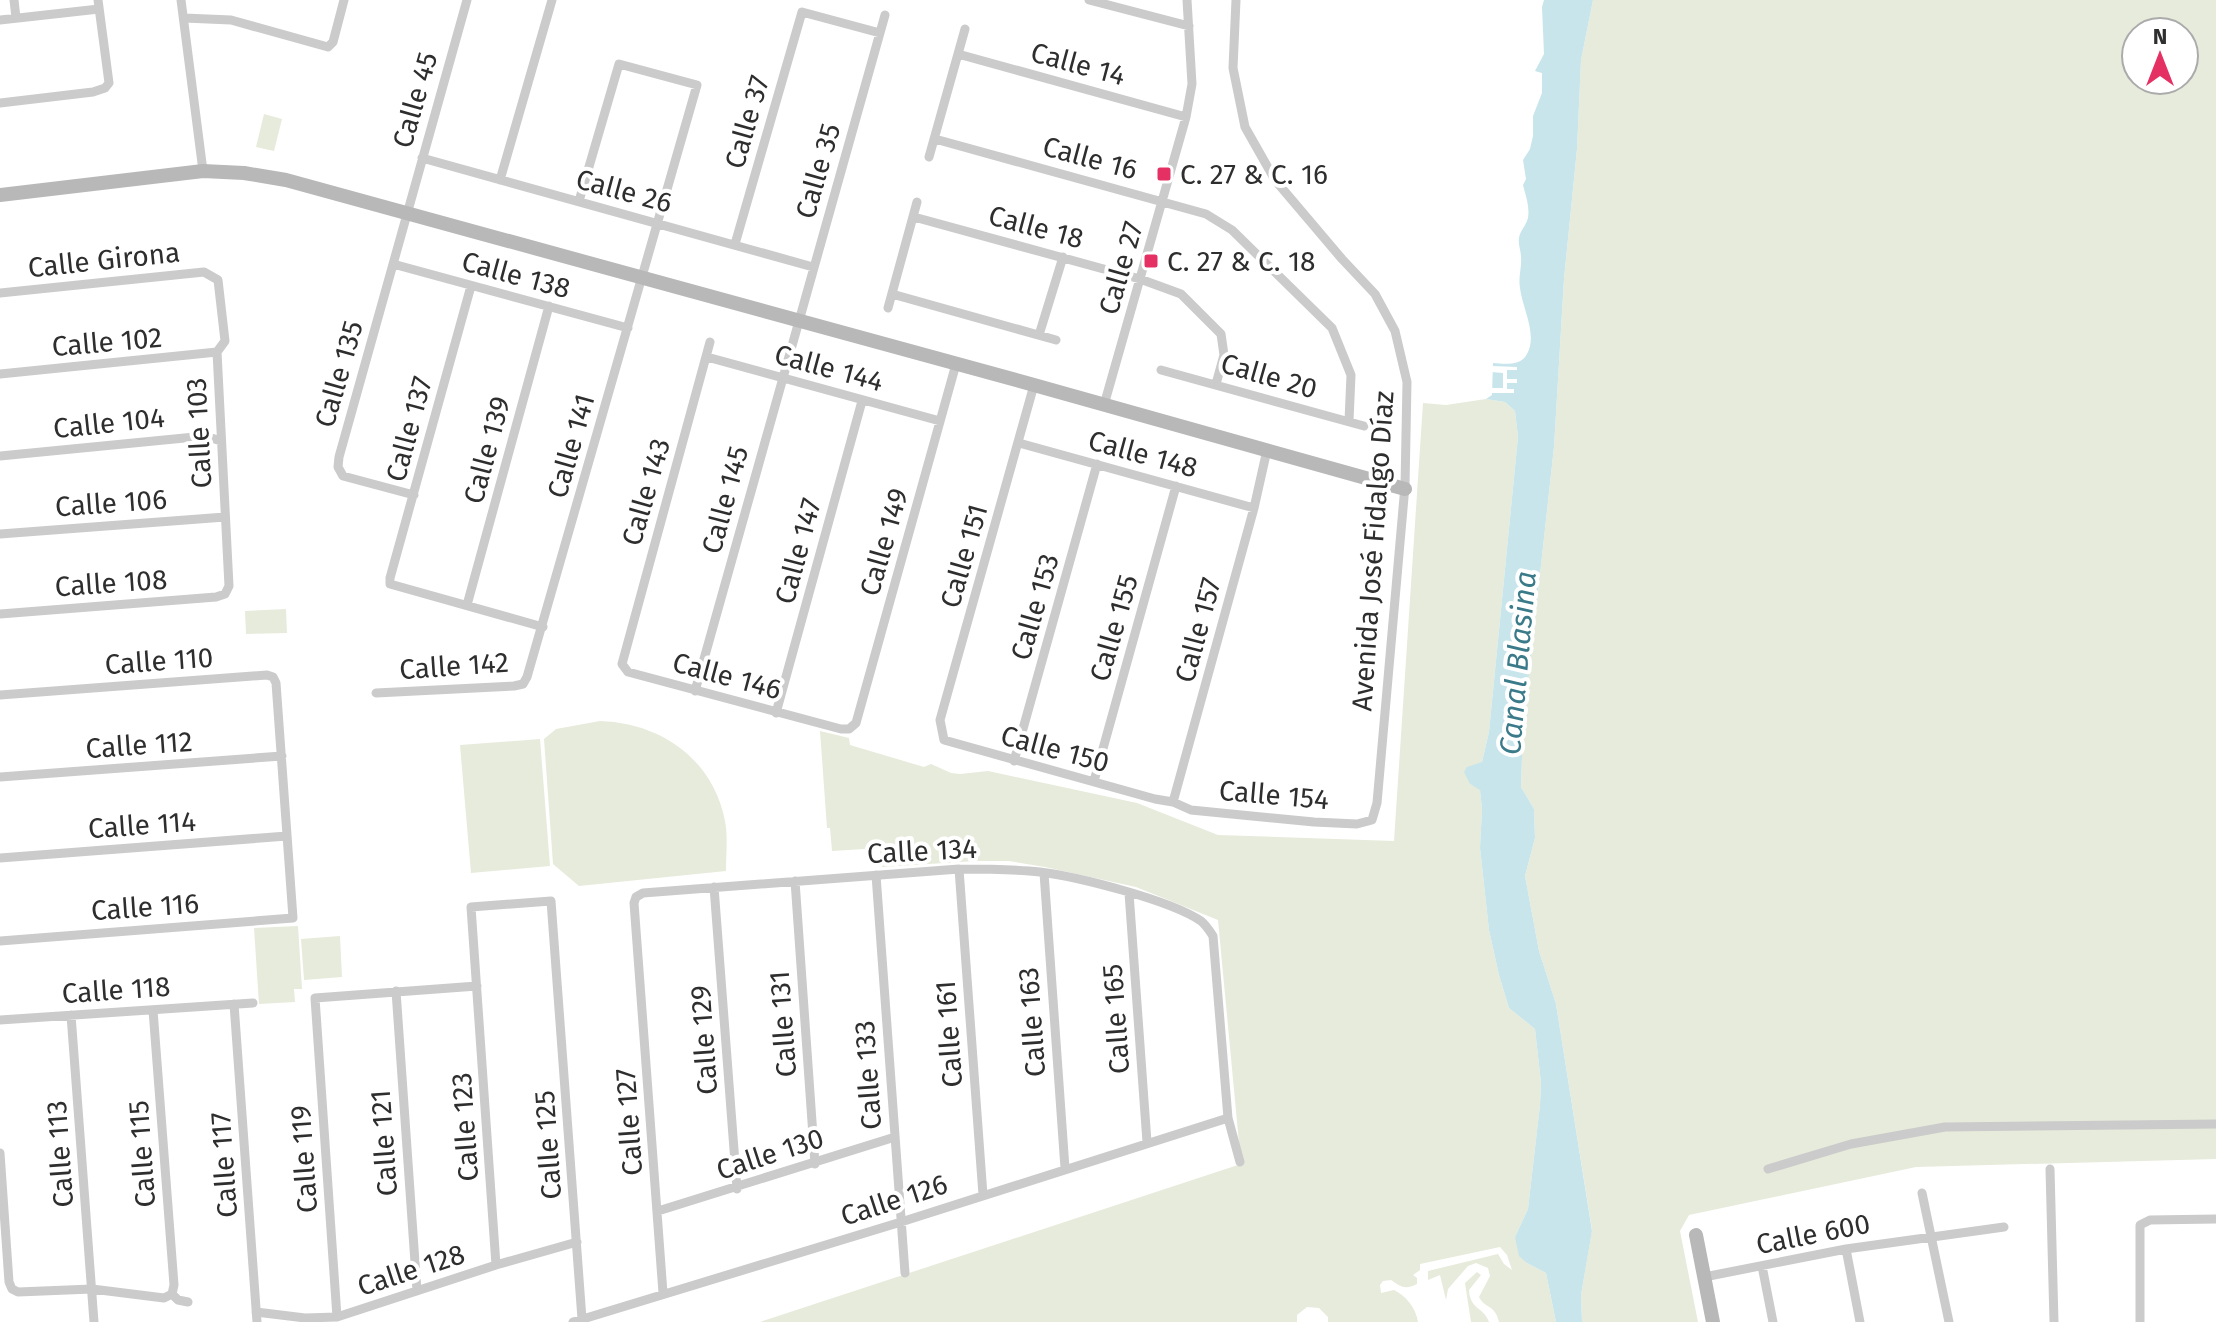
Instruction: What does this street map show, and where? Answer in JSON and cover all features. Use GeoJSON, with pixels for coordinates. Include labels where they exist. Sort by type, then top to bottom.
{"type":"FeatureCollection","features":[{"type":"Feature","properties":{"kind":"street"},"geometry":{"type":"LineString","coordinates":[[14,0],[16,18]]}},
{"type":"Feature","properties":{"kind":"street"},"geometry":{"type":"LineString","coordinates":[[181,0],[203,171]]}},
{"type":"Feature","properties":{"kind":"street"},"geometry":{"type":"LineString","coordinates":[[184,18],[231,20],[328,47],[333,42],[344,0]]}},
{"type":"Feature","properties":{"kind":"street","name":"Calle 45"},"geometry":{"type":"LineString","coordinates":[[406,212],[467,0]]}},
{"type":"Feature","properties":{"kind":"street"},"geometry":{"type":"LineString","coordinates":[[500,180],[552,0]]}},
{"type":"Feature","properties":{"kind":"street"},"geometry":{"type":"LineString","coordinates":[[1089,0],[1189,26]]}},
{"type":"Feature","properties":{"kind":"street","name":"Calle 27"},"geometry":{"type":"LineString","coordinates":[[1104,405],[1186,117],[1192,84],[1187,0]]}},
{"type":"Feature","properties":{"kind":"street","name":"Avenida José Fidalgo Díaz"},"geometry":{"type":"LineString","coordinates":[[1236,0],[1233,68],[1245,127],[1275,180],[1375,294],[1395,331],[1407,382],[1405,489],[1377,803],[1372,820]]}},
{"type":"Feature","properties":{"kind":"street"},"geometry":{"type":"LineString","coordinates":[[0,20],[98,4],[109,83],[93,92],[0,103]]}},
{"type":"Feature","properties":{"kind":"street","name":"Calle 37"},"geometry":{"type":"LineString","coordinates":[[735,244],[802,12],[880,33]]}},
{"type":"Feature","properties":{"kind":"street","name":"Calle 35"},"geometry":{"type":"LineString","coordinates":[[797,320],[885,15]]}},
{"type":"Feature","properties":{"kind":"street"},"geometry":{"type":"LineString","coordinates":[[929,157],[965,29]]}},
{"type":"Feature","properties":{"kind":"street","name":"Calle 14"},"geometry":{"type":"LineString","coordinates":[[958,54],[1186,117]]}},
{"type":"Feature","properties":{"kind":"street","name":"Calle 141"},"geometry":{"type":"LineString","coordinates":[[543,627],[697,85],[619,64],[579,201]]}},
{"type":"Feature","properties":{"kind":"street","name":"Calle 16"},"geometry":{"type":"LineString","coordinates":[[935,139],[1206,214],[1232,230],[1332,328],[1351,375],[1349,421]]}},
{"type":"Feature","properties":{"kind":"street","name":"Calle 26"},"geometry":{"type":"LineString","coordinates":[[422,158],[813,267]]}},
{"type":"Feature","properties":{"kind":"street"},"geometry":{"type":"LineString","coordinates":[[0,195],[203,171],[244,173],[286,180],[1405,489]]}},
{"type":"Feature","properties":{"kind":"street"},"geometry":{"type":"LineString","coordinates":[[888,308],[917,202]]}},
{"type":"Feature","properties":{"kind":"street","name":"Calle 135"},"geometry":{"type":"LineString","coordinates":[[406,212],[338,467],[343,476],[414,495]]}},
{"type":"Feature","properties":{"kind":"street","name":"Calle 18"},"geometry":{"type":"LineString","coordinates":[[914,217],[1140,279],[1181,294],[1221,334],[1224,355],[1216,384]]}},
{"type":"Feature","properties":{"kind":"street"},"geometry":{"type":"LineString","coordinates":[[1039,335],[1063,257]]}},
{"type":"Feature","properties":{"kind":"street","name":"Calle 138"},"geometry":{"type":"LineString","coordinates":[[393,264],[628,328]]}},
{"type":"Feature","properties":{"kind":"street","name":"Calle Girona"},"geometry":{"type":"LineString","coordinates":[[0,293],[204,272],[211,276]]}},
{"type":"Feature","properties":{"kind":"street","name":"Calle 103"},"geometry":{"type":"LineString","coordinates":[[211,276],[218,280],[225,341],[217,352],[229,586],[225,594]]}},
{"type":"Feature","properties":{"kind":"street","name":"Calle 137"},"geometry":{"type":"LineString","coordinates":[[467,605],[390,584],[390,578],[471,286]]}},
{"type":"Feature","properties":{"kind":"street"},"geometry":{"type":"LineString","coordinates":[[892,294],[1056,340]]}},
{"type":"Feature","properties":{"kind":"street","name":"Calle 139"},"geometry":{"type":"LineString","coordinates":[[467,605],[549,306]]}},
{"type":"Feature","properties":{"kind":"street","name":"Calle 145"},"geometry":{"type":"LineString","coordinates":[[695,691],[797,320]]}},
{"type":"Feature","properties":{"kind":"street","name":"Calle 143"},"geometry":{"type":"LineString","coordinates":[[628,639],[710,342]]}},
{"type":"Feature","properties":{"kind":"street","name":"Calle 102"},"geometry":{"type":"LineString","coordinates":[[0,374],[212,355],[217,352]]}},
{"type":"Feature","properties":{"kind":"street","name":"Calle 144"},"geometry":{"type":"LineString","coordinates":[[707,357],[940,421]]}},
{"type":"Feature","properties":{"kind":"street","name":"Calle 149"},"geometry":{"type":"LineString","coordinates":[[849,729],[856,723],[956,364]]}},
{"type":"Feature","properties":{"kind":"street","name":"Calle 20"},"geometry":{"type":"LineString","coordinates":[[1161,370],[1364,426]]}},
{"type":"Feature","properties":{"kind":"street","name":"Calle 151"},"geometry":{"type":"LineString","coordinates":[[944,740],[940,720],[1034,385]]}},
{"type":"Feature","properties":{"kind":"street","name":"Calle 147"},"geometry":{"type":"LineString","coordinates":[[776,713],[862,401]]}},
{"type":"Feature","properties":{"kind":"street","name":"Calle 104"},"geometry":{"type":"LineString","coordinates":[[0,456],[205,436],[221,441]]}},
{"type":"Feature","properties":{"kind":"street","name":"Calle 148"},"geometry":{"type":"LineString","coordinates":[[1019,443],[1254,508]]}},
{"type":"Feature","properties":{"kind":"street","name":"Calle 157"},"geometry":{"type":"LineString","coordinates":[[1173,802],[1254,508],[1267,450]]}},
{"type":"Feature","properties":{"kind":"street","name":"Calle 153"},"geometry":{"type":"LineString","coordinates":[[1014,761],[1097,464]]}},
{"type":"Feature","properties":{"kind":"street","name":"Calle 155"},"geometry":{"type":"LineString","coordinates":[[1094,781],[1176,486]]}},
{"type":"Feature","properties":{"kind":"street","name":"Calle 106"},"geometry":{"type":"LineString","coordinates":[[0,534],[225,517]]}},
{"type":"Feature","properties":{"kind":"street","name":"Calle 108"},"geometry":{"type":"LineString","coordinates":[[0,614],[225,594]]}},
{"type":"Feature","properties":{"kind":"street"},"geometry":{"type":"LineString","coordinates":[[467,605],[543,627]]}},
{"type":"Feature","properties":{"kind":"street","name":"Calle 142"},"geometry":{"type":"LineString","coordinates":[[376,693],[523,684],[543,627]]}},
{"type":"Feature","properties":{"kind":"street","name":"Calle 146"},"geometry":{"type":"LineString","coordinates":[[628,639],[622,664],[628,672],[776,713],[849,729]]}},
{"type":"Feature","properties":{"kind":"street","name":"Calle 110"},"geometry":{"type":"LineString","coordinates":[[0,695],[273,677],[276,683],[293,918]]}},
{"type":"Feature","properties":{"kind":"street","name":"Calle 150"},"geometry":{"type":"LineString","coordinates":[[944,740],[1173,802]]}},
{"type":"Feature","properties":{"kind":"street","name":"Calle 112"},"geometry":{"type":"LineString","coordinates":[[0,777],[282,756]]}},
{"type":"Feature","properties":{"kind":"street","name":"Calle 154"},"geometry":{"type":"LineString","coordinates":[[1173,802],[1191,810],[1314,822],[1357,824],[1372,820]]}},
{"type":"Feature","properties":{"kind":"street","name":"Calle 114"},"geometry":{"type":"LineString","coordinates":[[0,858],[287,836]]}},
{"type":"Feature","properties":{"kind":"street","name":"Calle 134"},"geometry":{"type":"LineString","coordinates":[[638,948],[634,903],[636,897],[643,893],[959,869],[1004,869],[1044,873],[1129,893],[1186,913],[1205,923],[1213,936],[1228,1118]]}},
{"type":"Feature","properties":{"kind":"street","name":"Calle 161"},"geometry":{"type":"LineString","coordinates":[[959,869],[983,1195]]}},
{"type":"Feature","properties":{"kind":"street","name":"Calle 163"},"geometry":{"type":"LineString","coordinates":[[1044,873],[1065,1168]]}},
{"type":"Feature","properties":{"kind":"street","name":"Calle 133"},"geometry":{"type":"LineString","coordinates":[[876,875],[905,1273]]}},
{"type":"Feature","properties":{"kind":"street","name":"Calle 131"},"geometry":{"type":"LineString","coordinates":[[795,881],[815,1164]]}},
{"type":"Feature","properties":{"kind":"street","name":"Calle 129"},"geometry":{"type":"LineString","coordinates":[[714,887],[737,1189]]}},
{"type":"Feature","properties":{"kind":"street","name":"Calle 165"},"geometry":{"type":"LineString","coordinates":[[1129,893],[1147,1142]]}},
{"type":"Feature","properties":{"kind":"street","name":"Calle 125"},"geometry":{"type":"LineString","coordinates":[[477,986],[471,907],[551,901],[577,1242],[578,1320]]}},
{"type":"Feature","properties":{"kind":"street","name":"Calle 116"},"geometry":{"type":"LineString","coordinates":[[0,941],[293,918]]}},
{"type":"Feature","properties":{"kind":"street","name":"Calle 127"},"geometry":{"type":"LineString","coordinates":[[638,948],[663,1293]]}},
{"type":"Feature","properties":{"kind":"street"},"geometry":{"type":"LineString","coordinates":[[396,991],[477,986]]}},
{"type":"Feature","properties":{"kind":"street","name":"Calle 123"},"geometry":{"type":"LineString","coordinates":[[477,986],[496,1265]]}},
{"type":"Feature","properties":{"kind":"street","name":"Calle 119"},"geometry":{"type":"LineString","coordinates":[[337,1317],[315,998],[396,991]]}},
{"type":"Feature","properties":{"kind":"street","name":"Calle 121"},"geometry":{"type":"LineString","coordinates":[[396,991],[417,1291]]}},
{"type":"Feature","properties":{"kind":"street"},"geometry":{"type":"LineString","coordinates":[[234,1004],[253,1003]]}},
{"type":"Feature","properties":{"kind":"street","name":"Calle 118"},"geometry":{"type":"LineString","coordinates":[[0,1020],[234,1004]]}},
{"type":"Feature","properties":{"kind":"street","name":"Calle 117"},"geometry":{"type":"LineString","coordinates":[[234,1004],[257,1317]]}},
{"type":"Feature","properties":{"kind":"street","name":"Calle 115"},"geometry":{"type":"LineString","coordinates":[[153,1010],[174,1285],[172,1294]]}},
{"type":"Feature","properties":{"kind":"street","name":"Calle 113"},"geometry":{"type":"LineString","coordinates":[[71,1015],[94,1322]]}},
{"type":"Feature","properties":{"kind":"street"},"geometry":{"type":"LineString","coordinates":[[1228,1118],[1240,1162]]}},
{"type":"Feature","properties":{"kind":"street","name":"Calle 126"},"geometry":{"type":"LineString","coordinates":[[578,1320],[1228,1118]]}},
{"type":"Feature","properties":{"kind":"street"},"geometry":{"type":"LineString","coordinates":[[1768,1169],[1851,1144],[1945,1127],[2216,1124]]}},
{"type":"Feature","properties":{"kind":"street","name":"Calle 130"},"geometry":{"type":"LineString","coordinates":[[658,1211],[737,1189],[895,1137]]}},
{"type":"Feature","properties":{"kind":"street"},"geometry":{"type":"LineString","coordinates":[[0,1153],[12,1289],[18,1292],[92,1289],[164,1298],[172,1294],[188,1302]]}},
{"type":"Feature","properties":{"kind":"street"},"geometry":{"type":"LineString","coordinates":[[2050,1169],[2054,1322]]}},
{"type":"Feature","properties":{"kind":"street"},"geometry":{"type":"LineString","coordinates":[[1922,1193],[1949,1322]]}},
{"type":"Feature","properties":{"kind":"street"},"geometry":{"type":"LineString","coordinates":[[2140,1322],[2140,1225],[2150,1220],[2216,1219]]}},
{"type":"Feature","properties":{"kind":"street","name":"Calle 600"},"geometry":{"type":"LineString","coordinates":[[1704,1277],[1846,1249],[2004,1227]]}},
{"type":"Feature","properties":{"kind":"street"},"geometry":{"type":"LineString","coordinates":[[1696,1235],[1713,1322]]}},
{"type":"Feature","properties":{"kind":"street","name":"Calle 128"},"geometry":{"type":"LineString","coordinates":[[257,1317],[337,1317],[577,1242]]}},
{"type":"Feature","properties":{"kind":"street"},"geometry":{"type":"LineString","coordinates":[[1846,1249],[1860,1322]]}},
{"type":"Feature","properties":{"kind":"street"},"geometry":{"type":"LineString","coordinates":[[1762,1266],[1773,1322]]}},
{"type":"Feature","properties":{"kind":"green space"},"geometry":{"type":"Polygon","coordinates":[[[1593,0],[2216,0],[2216,1159],[1916,1167],[1689,1215],[1680,1231],[1698,1322],[1582,1322],[1581,1295],[1592,1230],[1556,1004],[1539,951],[1525,876],[1535,838],[1534,809],[1521,787],[1523,729],[1554,447],[1564,279],[1577,149],[1581,60],[1593,0]]]}},
{"type":"Feature","properties":{"kind":"green space"},"geometry":{"type":"Polygon","coordinates":[[[264,114],[282,119],[274,151],[256,147],[264,114]]]}},
{"type":"Feature","properties":{"kind":"green space"},"geometry":{"type":"Polygon","coordinates":[[[1486,399],[1505,402],[1515,411],[1518,437],[1489,732],[1482,762],[1470,784],[1480,789],[1480,848],[1489,930],[1499,975],[1509,1008],[1535,1029],[1541,1083],[1528,1209],[1515,1237],[1527,1263],[1546,1273],[1556,1322],[1499,1322],[1495,1312],[1479,1297],[1490,1276],[1488,1268],[1476,1263],[1468,1266],[1448,1289],[1446,1300],[1440,1275],[1428,1280],[1428,1271],[1498,1254],[1512,1270],[1507,1255],[1500,1247],[1420,1264],[1420,1270],[1413,1275],[1417,1278],[1417,1284],[1409,1287],[1391,1280],[1383,1281],[1381,1293],[1394,1290],[1403,1296],[1413,1307],[1418,1322],[1328,1322],[1328,1317],[1319,1308],[1307,1307],[1297,1315],[1297,1322],[760,1322],[1241,1164],[1218,920],[1136,887],[1045,867],[1009,861],[975,861],[882,867],[880,848],[832,851],[830,828],[827,828],[820,731],[849,738],[850,745],[924,767],[931,764],[960,774],[988,771],[1137,803],[1218,835],[1394,841],[1423,403],[1446,405],[1486,399]]]}},
{"type":"Feature","properties":{"kind":"green space"},"geometry":{"type":"Polygon","coordinates":[[[286,609],[287,633],[246,634],[245,611],[286,609]]]}},
{"type":"Feature","properties":{"kind":"green space"},"geometry":{"type":"Polygon","coordinates":[[[600,721],[622,723],[663,737],[681,748],[696,763],[719,799],[727,839],[726,871],[579,886],[553,864],[544,739],[556,729],[600,721]]]}},
{"type":"Feature","properties":{"kind":"green space"},"geometry":{"type":"Polygon","coordinates":[[[540,739],[550,866],[471,873],[460,745],[540,739]]]}},
{"type":"Feature","properties":{"kind":"green space"},"geometry":{"type":"Polygon","coordinates":[[[298,926],[302,989],[294,989],[295,1002],[259,1004],[254,928],[298,926]]]}},
{"type":"Feature","properties":{"kind":"green space"},"geometry":{"type":"Polygon","coordinates":[[[340,936],[342,977],[304,980],[301,939],[340,936]]]}},
{"type":"Feature","properties":{"kind":"green space"},"geometry":{"type":"Polygon","coordinates":[[[1477,1272],[1481,1275],[1469,1290],[1470,1297],[1489,1322],[1471,1322],[1465,1283],[1477,1272]]]}},
{"type":"Feature","properties":{"kind":"water","name":"Canal Blasina"},"geometry":{"type":"Polygon","coordinates":[[[1544,0],[1593,0],[1581,60],[1554,447],[1523,729],[1521,787],[1534,809],[1535,838],[1525,876],[1539,951],[1556,1004],[1592,1231],[1581,1295],[1582,1322],[1556,1322],[1546,1273],[1519,1256],[1515,1237],[1528,1209],[1540,1105],[1541,1083],[1535,1029],[1509,1008],[1499,975],[1489,930],[1480,848],[1480,790],[1470,784],[1464,772],[1467,767],[1482,762],[1489,732],[1518,437],[1515,411],[1505,402],[1486,399],[1492,395],[1493,363],[1521,361],[1527,354],[1531,338],[1519,280],[1519,241],[1528,212],[1523,160],[1530,149],[1533,116],[1542,93],[1542,73],[1535,71],[1544,54],[1544,0]]]}},
{"type":"Feature","properties":{"kind":"pier"},"geometry":{"type":"Polygon","coordinates":[[[1492,366],[1517,367],[1517,370],[1507,370],[1507,379],[1517,379],[1517,383],[1507,383],[1507,389],[1514,389],[1514,393],[1487,393],[1490,388],[1503,388],[1503,373],[1491,372],[1492,366]]]}},
{"type":"Feature","properties":{"kind":"place","name":"C. 27 & C. 16"},"geometry":{"type":"Point","coordinates":[1164,174]}},
{"type":"Feature","properties":{"kind":"place","name":"C. 27 & C. 18"},"geometry":{"type":"Point","coordinates":[1151,261]}}]}
